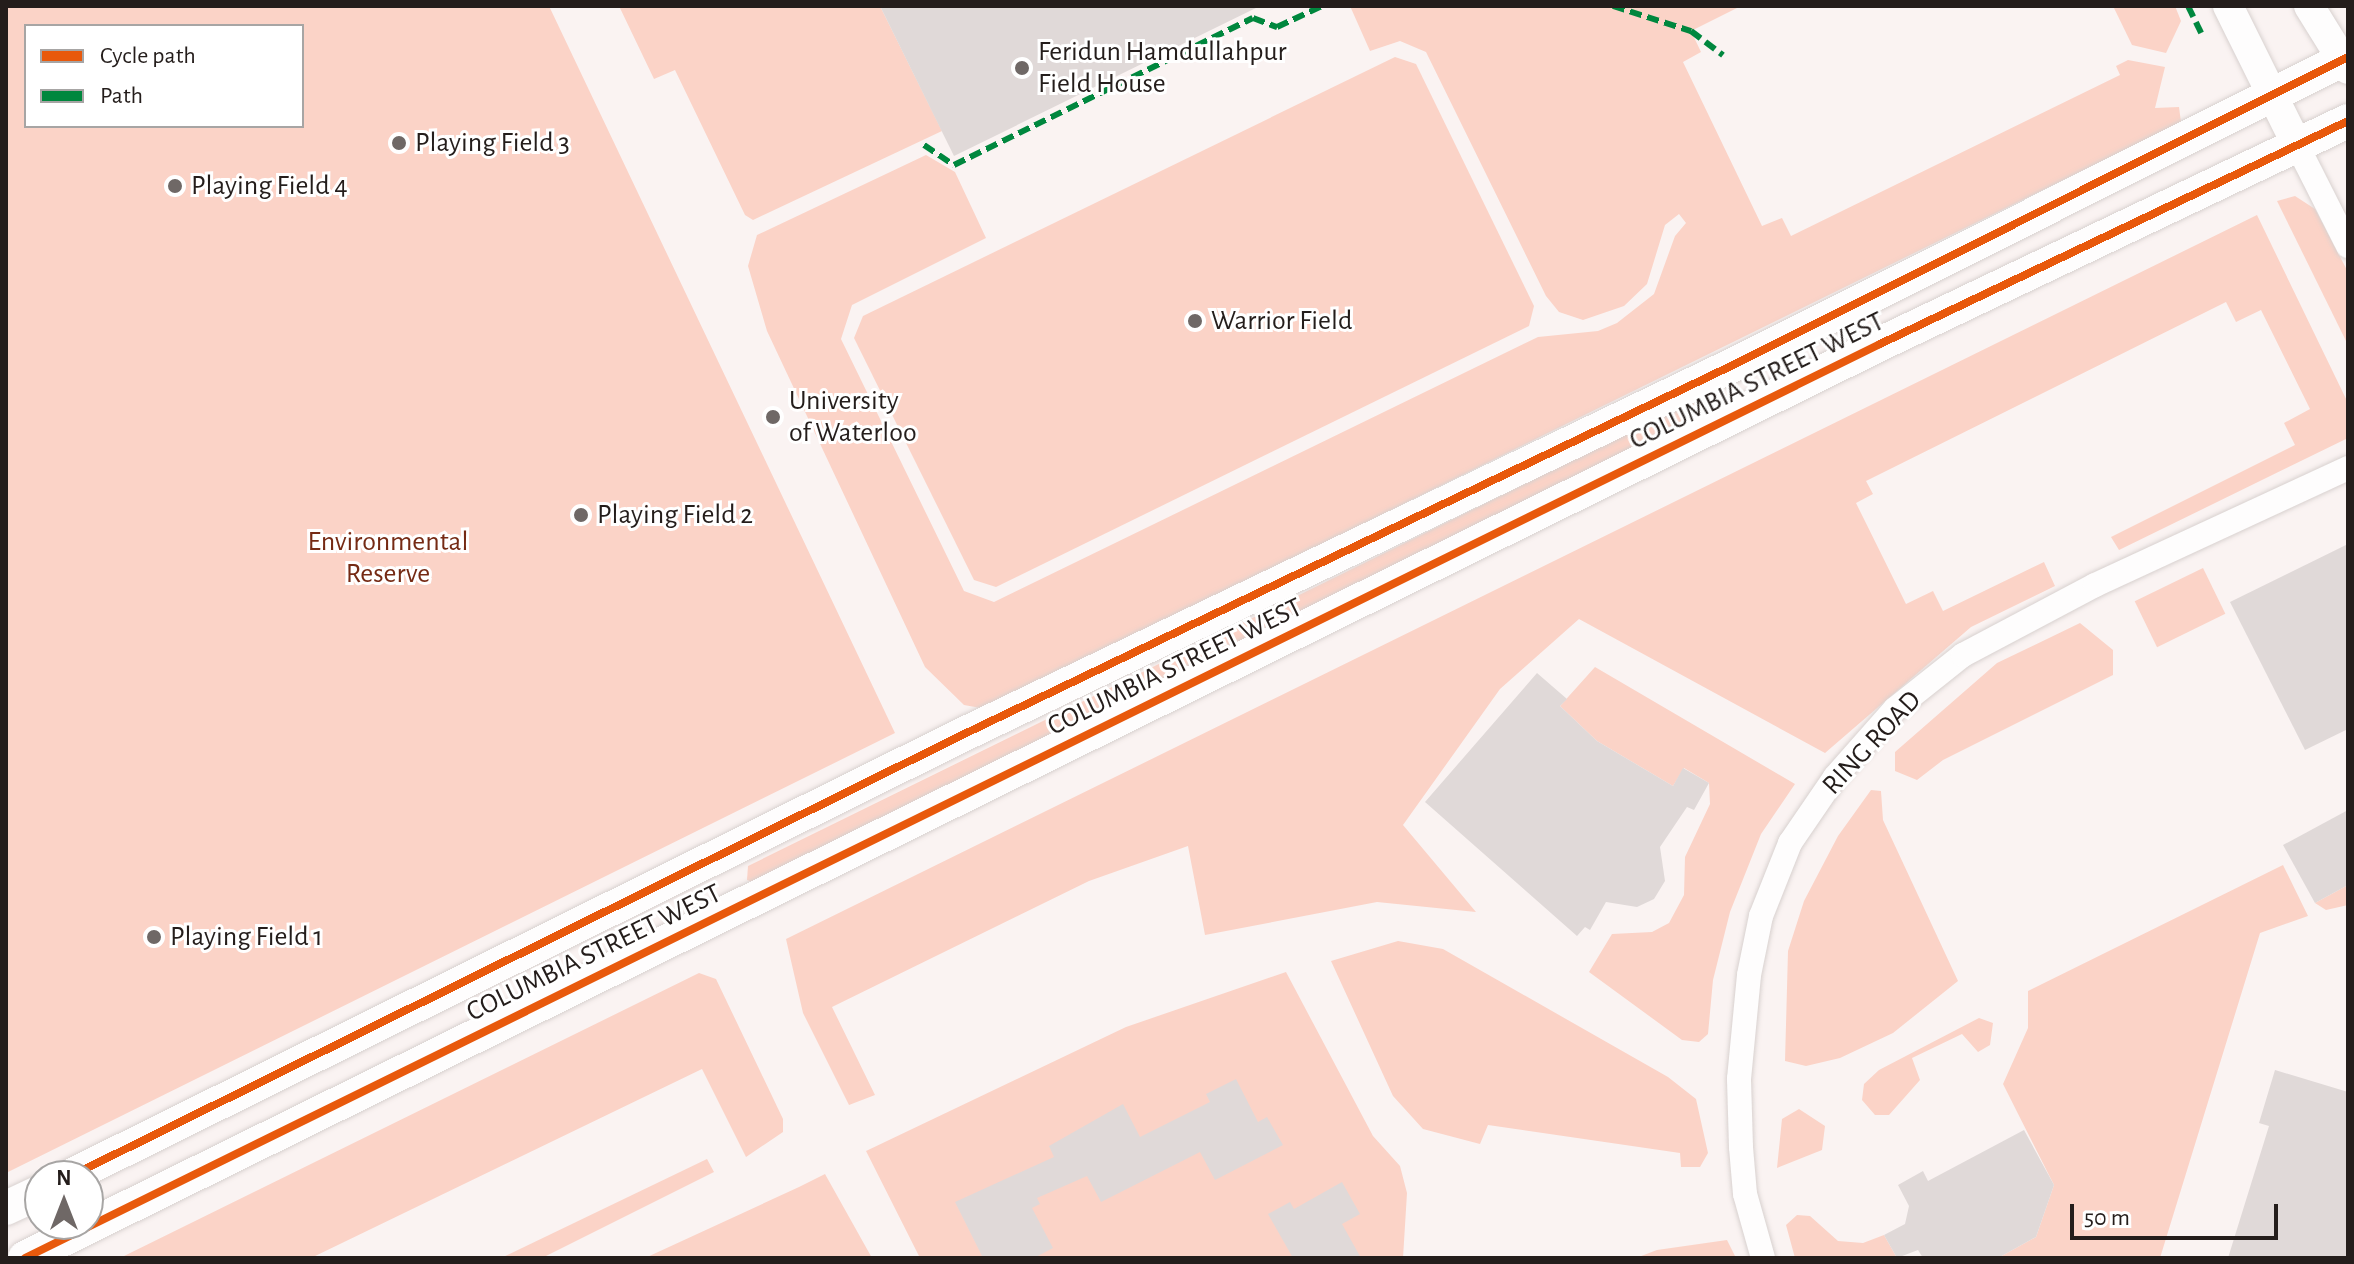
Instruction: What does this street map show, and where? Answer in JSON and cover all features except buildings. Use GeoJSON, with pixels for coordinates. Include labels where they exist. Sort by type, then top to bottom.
{"type":"FeatureCollection","features":[{"type":"Feature","properties":{"kind":"main road","name":"COLUMBIA STREET WEST"},"geometry":{"type":"LineString","coordinates":[[103,1160],[944,744],[1731,366],[2271,96],[2346,62]]}},
{"type":"Feature","properties":{"kind":"main road","name":"COLUMBIA STREET WEST"},"geometry":{"type":"LineString","coordinates":[[25,1258],[1880,344],[2348,121]]}},
{"type":"Feature","properties":{"kind":"street"},"geometry":{"type":"LineString","coordinates":[[2228,6],[2348,246]]}},
{"type":"Feature","properties":{"kind":"street"},"geometry":{"type":"LineString","coordinates":[[2309,6],[2346,62]]}},
{"type":"Feature","properties":{"kind":"street","name":"RING ROAD"},"geometry":{"type":"LineString","coordinates":[[1763,1258],[1745,1194],[1741,1147],[1739,1079],[1749,975],[1761,916],[1790,843],[1835,777],[1895,709],[1963,655],[2095,585],[2348,468]]}},
{"type":"Feature","properties":{"kind":"green space","name":"Environmental Reserve"},"geometry":{"type":"Polygon","coordinates":[[[6,6],[549,6],[895,733],[32,1160],[24,1160],[24,1164],[6,1173],[6,6]]]}},
{"type":"Feature","properties":{"kind":"green space"},"geometry":{"type":"Polygon","coordinates":[[[619,6],[880,6],[942,131],[753,220],[745,215],[675,70],[654,79],[619,6]]]}},
{"type":"Feature","properties":{"kind":"green space"},"geometry":{"type":"Polygon","coordinates":[[[1350,6],[1741,6],[1691,31],[1701,52],[1683,62],[1762,226],[1782,218],[1791,236],[2120,75],[2116,66],[2128,60],[2165,67],[2155,108],[2179,107],[2181,122],[986,709],[964,705],[925,667],[767,331],[748,266],[757,235],[926,155],[955,172],[986,238],[852,305],[841,339],[964,591],[994,602],[1538,337],[1598,331],[1617,323],[1654,294],[1675,236],[1686,223],[1679,214],[1665,225],[1647,284],[1624,306],[1583,320],[1559,312],[1546,296],[1426,52],[1400,41],[1370,51],[1350,6]]]}},
{"type":"Feature","properties":{"kind":"green space"},"geometry":{"type":"Polygon","coordinates":[[[2113,6],[2175,6],[2181,21],[2166,53],[2132,45],[2113,6]]]}},
{"type":"Feature","properties":{"kind":"green space","name":"Warrior Field"},"geometry":{"type":"Polygon","coordinates":[[[1395,57],[1416,64],[1534,306],[1529,326],[996,587],[974,580],[854,338],[863,316],[1395,57]]]}},
{"type":"Feature","properties":{"kind":"green space"},"geometry":{"type":"Polygon","coordinates":[[[2295,196],[2315,209],[2348,272],[2348,345],[2277,201],[2295,196]]]}},
{"type":"Feature","properties":{"kind":"green space"},"geometry":{"type":"Polygon","coordinates":[[[2257,215],[2348,403],[2348,438],[2119,550],[2111,537],[2295,445],[2284,423],[2310,409],[2261,310],[2236,322],[2226,302],[1866,481],[1873,494],[1856,503],[1906,604],[1933,591],[1943,611],[2044,562],[2055,586],[1971,627],[1825,753],[1579,619],[1500,689],[1403,825],[1476,912],[1377,902],[1205,935],[1188,846],[1089,881],[832,1007],[875,1095],[849,1105],[803,1013],[786,939],[2257,215]]]}},
{"type":"Feature","properties":{"kind":"green space"},"geometry":{"type":"Polygon","coordinates":[[[1722,387],[1729,397],[1725,405],[755,883],[747,880],[748,866],[1722,387]]]}},
{"type":"Feature","properties":{"kind":"green space"},"geometry":{"type":"Polygon","coordinates":[[[2203,568],[2225,614],[2157,647],[2135,601],[2203,568]]]}},
{"type":"Feature","properties":{"kind":"green space"},"geometry":{"type":"Polygon","coordinates":[[[2080,623],[2113,650],[2113,675],[1943,760],[1917,780],[1895,771],[1895,752],[1997,663],[2080,623]]]}},
{"type":"Feature","properties":{"kind":"green space"},"geometry":{"type":"Polygon","coordinates":[[[1595,667],[1795,784],[1761,834],[1730,912],[1713,980],[1708,1034],[1699,1042],[1682,1040],[1589,972],[1612,934],[1652,932],[1669,923],[1684,895],[1685,857],[1710,804],[1709,783],[1684,768],[1673,786],[1597,741],[1560,706],[1595,667]]]}},
{"type":"Feature","properties":{"kind":"green space"},"geometry":{"type":"Polygon","coordinates":[[[1871,790],[1881,791],[1883,820],[1958,981],[1893,1033],[1840,1058],[1806,1066],[1785,1061],[1788,951],[1804,901],[1838,836],[1871,790]]]}},
{"type":"Feature","properties":{"kind":"green space"},"geometry":{"type":"Polygon","coordinates":[[[2283,865],[2308,916],[2260,933],[2160,1258],[1998,1258],[2036,1237],[2054,1185],[2003,1084],[2028,1028],[2028,991],[2283,865]]]}},
{"type":"Feature","properties":{"kind":"green space"},"geometry":{"type":"Polygon","coordinates":[[[2348,885],[2348,905],[2326,910],[2315,903],[2348,885]]]}},
{"type":"Feature","properties":{"kind":"green space"},"geometry":{"type":"Polygon","coordinates":[[[1398,941],[1443,949],[1668,1077],[1696,1099],[1708,1153],[1700,1167],[1681,1167],[1680,1153],[1488,1125],[1480,1144],[1423,1129],[1393,1096],[1331,961],[1398,941]]]}},
{"type":"Feature","properties":{"kind":"green space"},"geometry":{"type":"Polygon","coordinates":[[[1286,972],[1373,1136],[1400,1166],[1407,1193],[1403,1258],[920,1258],[866,1151],[1126,1027],[1286,972]]]}},
{"type":"Feature","properties":{"kind":"green space"},"geometry":{"type":"Polygon","coordinates":[[[699,973],[716,979],[783,1119],[783,1132],[746,1157],[702,1069],[311,1258],[120,1258],[699,973]]]}},
{"type":"Feature","properties":{"kind":"green space"},"geometry":{"type":"Polygon","coordinates":[[[1979,1018],[1993,1023],[1990,1045],[1978,1052],[1962,1034],[1912,1058],[1920,1080],[1889,1115],[1875,1115],[1862,1100],[1864,1084],[1879,1070],[1979,1018]]]}},
{"type":"Feature","properties":{"kind":"green space"},"geometry":{"type":"Polygon","coordinates":[[[1799,1109],[1825,1126],[1822,1150],[1777,1168],[1782,1119],[1799,1109]]]}},
{"type":"Feature","properties":{"kind":"green space"},"geometry":{"type":"Polygon","coordinates":[[[707,1159],[714,1172],[542,1258],[501,1258],[707,1159]]]}},
{"type":"Feature","properties":{"kind":"green space"},"geometry":{"type":"Polygon","coordinates":[[[825,1174],[872,1258],[645,1258],[799,1187],[825,1174]]]}},
{"type":"Feature","properties":{"kind":"green space"},"geometry":{"type":"Polygon","coordinates":[[[1797,1215],[1810,1216],[1838,1241],[1863,1243],[1884,1235],[1897,1258],[1795,1258],[1786,1225],[1797,1215]]]}},
{"type":"Feature","properties":{"kind":"green space"},"geometry":{"type":"Polygon","coordinates":[[[1727,1240],[1736,1258],[1636,1258],[1657,1250],[1727,1240]]]}},
{"type":"Feature","properties":{"kind":"marked path"},"geometry":{"type":"LineString","coordinates":[[924,145],[954,165],[1253,18],[1277,27],[1322,6]]}},
{"type":"Feature","properties":{"kind":"marked path"},"geometry":{"type":"LineString","coordinates":[[1613,6],[1691,31],[1723,55]]}},
{"type":"Feature","properties":{"kind":"marked path"},"geometry":{"type":"LineString","coordinates":[[2188,6],[2203,37]]}},
{"type":"Feature","properties":{"kind":"cycle path"},"geometry":{"type":"LineString","coordinates":[[103,1160],[958,737],[1731,366],[2348,57]]}},
{"type":"Feature","properties":{"kind":"cycle path"},"geometry":{"type":"LineString","coordinates":[[25,1258],[1880,344],[2348,121]]}},
{"type":"Feature","properties":{"kind":"place","name":"Feridun Hamdullahpur Field House"},"geometry":{"type":"Point","coordinates":[1022,68]}},
{"type":"Feature","properties":{"kind":"place","name":"Playing Field 3"},"geometry":{"type":"Point","coordinates":[399,143]}},
{"type":"Feature","properties":{"kind":"place","name":"Playing Field 4"},"geometry":{"type":"Point","coordinates":[175,186]}},
{"type":"Feature","properties":{"kind":"place","name":"Warrior Field"},"geometry":{"type":"Point","coordinates":[1195,321]}},
{"type":"Feature","properties":{"kind":"place","name":"University of Waterloo"},"geometry":{"type":"Point","coordinates":[773,417]}},
{"type":"Feature","properties":{"kind":"place","name":"Playing Field 2"},"geometry":{"type":"Point","coordinates":[581,515]}},
{"type":"Feature","properties":{"kind":"place","name":"Playing Field 1"},"geometry":{"type":"Point","coordinates":[154,937]}}]}
